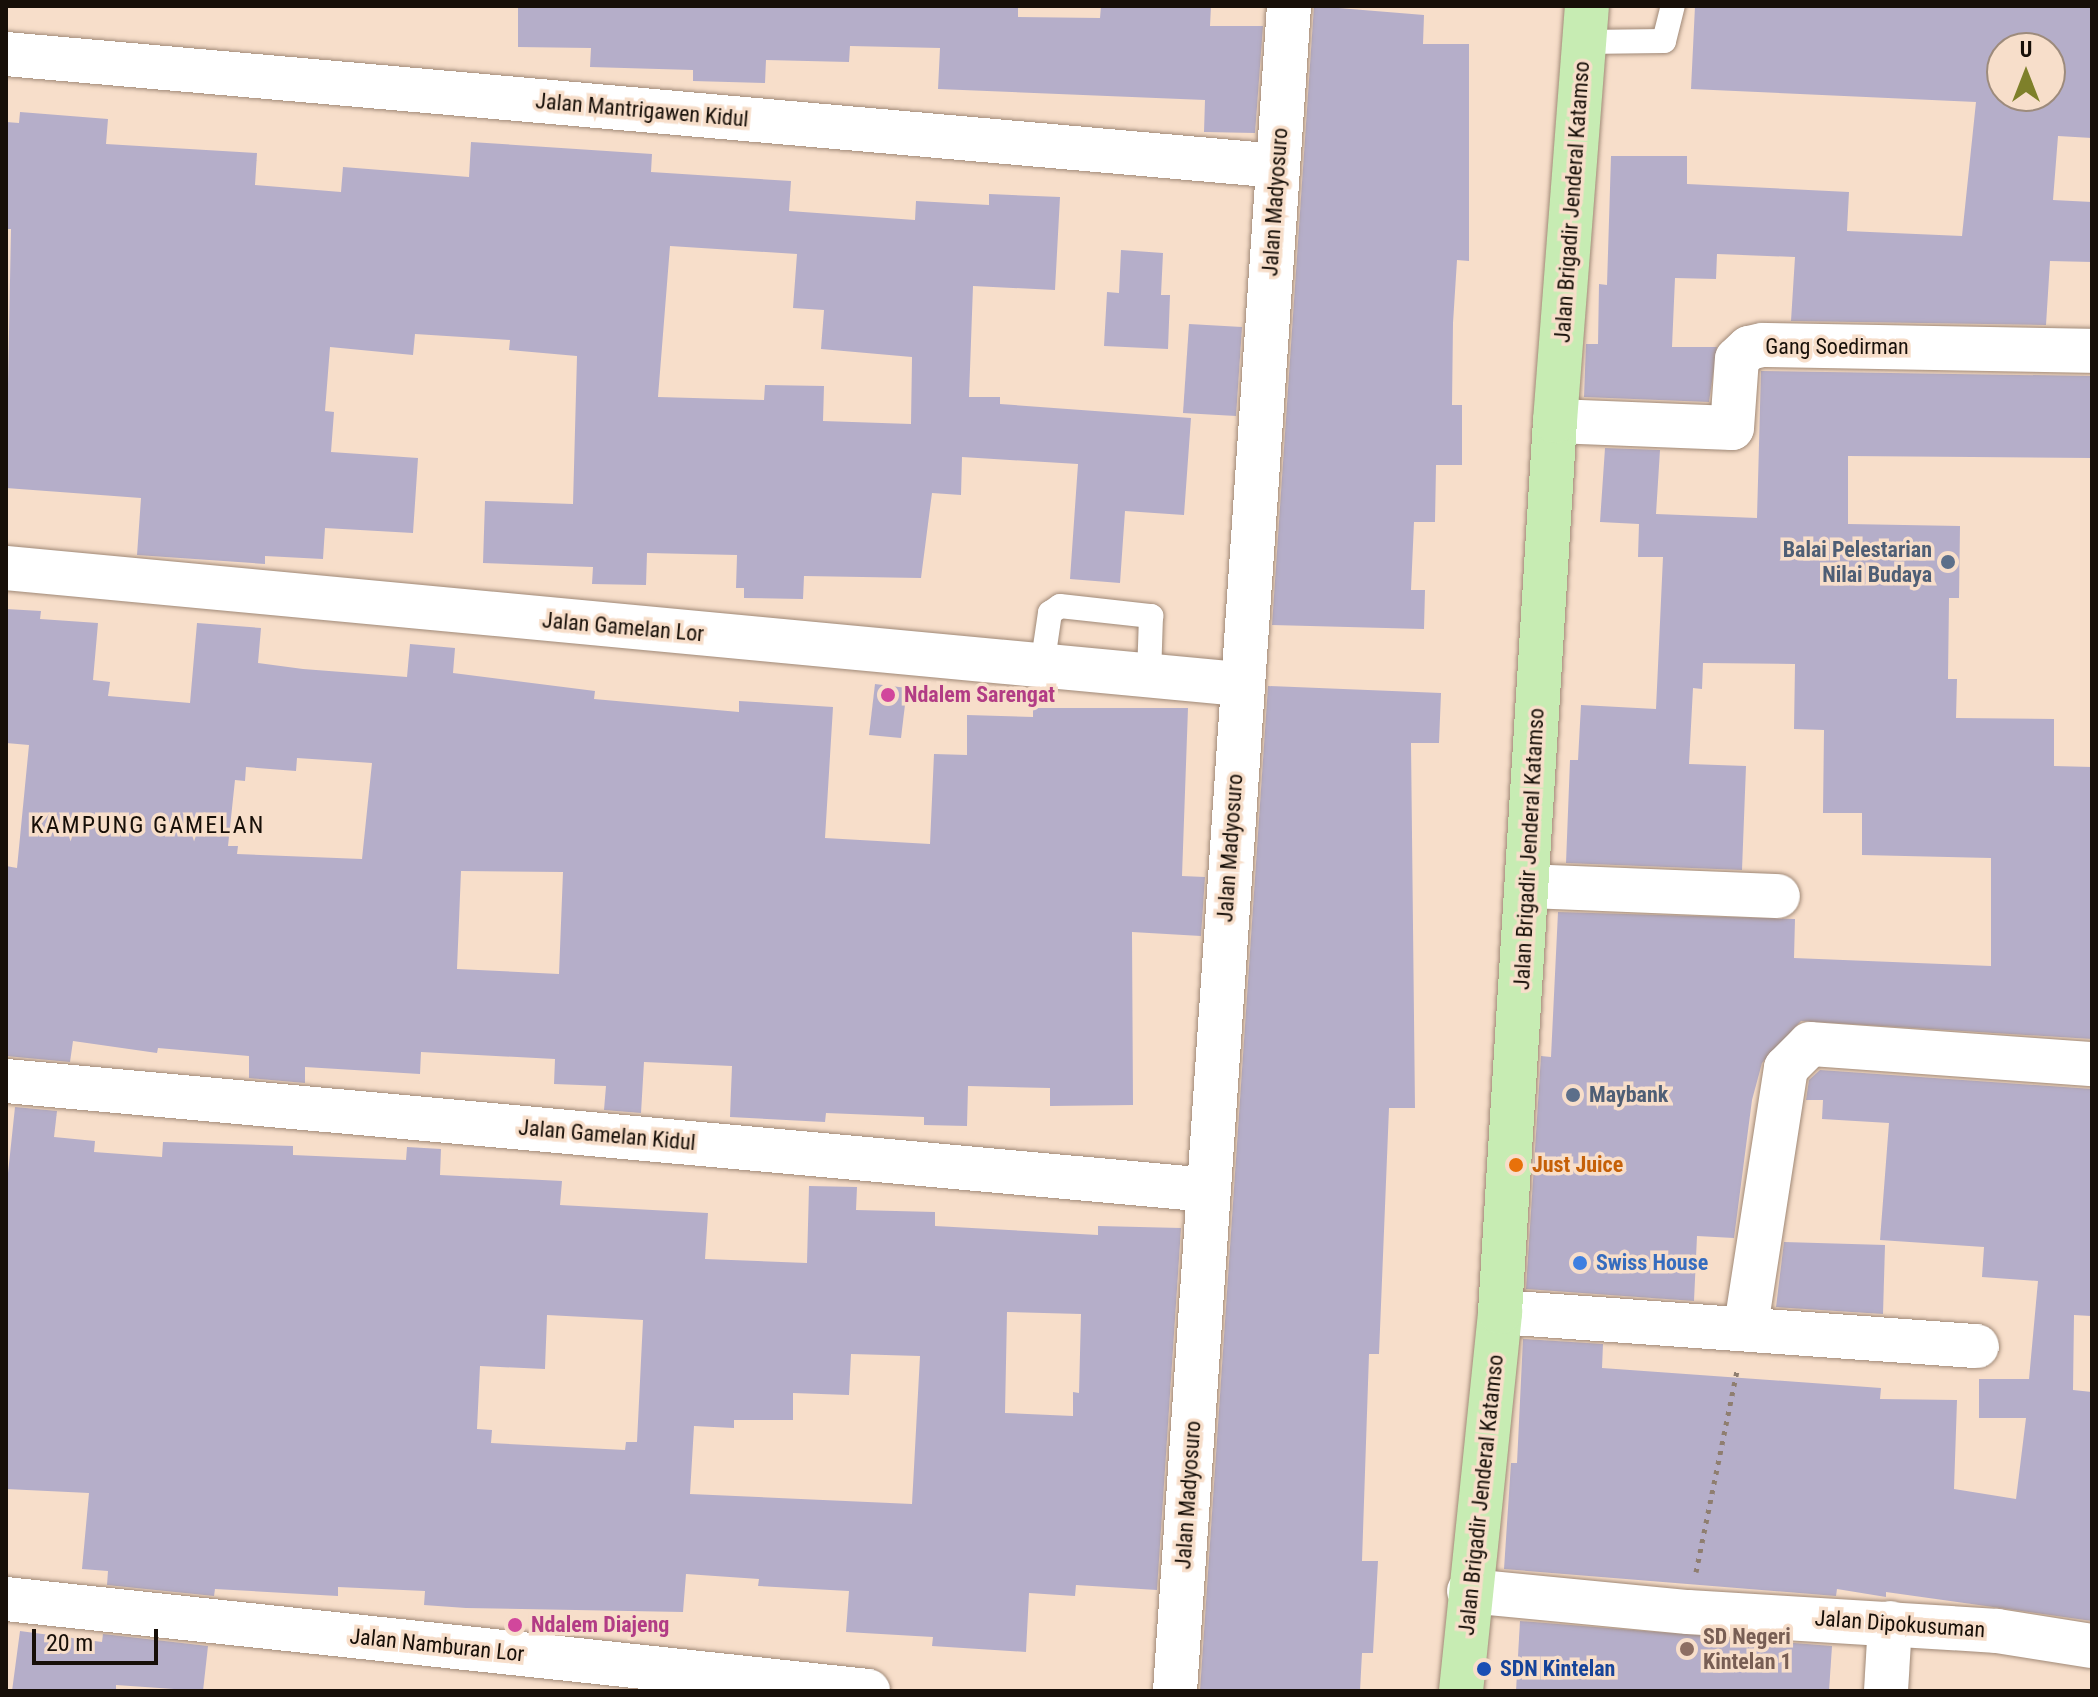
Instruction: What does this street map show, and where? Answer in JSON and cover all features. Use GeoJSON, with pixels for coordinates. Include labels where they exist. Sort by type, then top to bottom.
{"type":"FeatureCollection","features":[{"type":"Feature","properties":{"kind":"main road","name":"Jalan Brigadir Jenderal Katamso"},"geometry":{"type":"LineString","coordinates":[[1461,1691],[1500,1312],[1555,421],[1585,24]]}},
{"type":"Feature","properties":{"kind":"street","name":"Jalan Madyosuro"},"geometry":{"type":"LineString","coordinates":[[1175,1691],[1289,6]]}},
{"type":"Feature","properties":{"kind":"street","name":"Jalan Mantrigawen Kidul"},"geometry":{"type":"LineString","coordinates":[[6,54],[1278,166]]}},
{"type":"Feature","properties":{"kind":"street","name":"Gang Soedirman"},"geometry":{"type":"LineString","coordinates":[[1555,421],[1732,428],[1737,359],[1749,348],[1762,345],[2092,351]]}},
{"type":"Feature","properties":{"kind":"street","name":"Jalan Gamelan Lor"},"geometry":{"type":"LineString","coordinates":[[6,568],[1241,684]]}},
{"type":"Feature","properties":{"kind":"street"},"geometry":{"type":"LineString","coordinates":[[1527,886],[1778,896]]}},
{"type":"Feature","properties":{"kind":"street"},"geometry":{"type":"LineString","coordinates":[[1746,1326],[1786,1068],[1810,1044],[2092,1064]]}},
{"type":"Feature","properties":{"kind":"street","name":"Jalan Gamelan Kidul"},"geometry":{"type":"LineString","coordinates":[[6,1081],[1208,1190]]}},
{"type":"Feature","properties":{"kind":"street"},"geometry":{"type":"LineString","coordinates":[[1500,1312],[1746,1326],[1977,1346]]}},
{"type":"Feature","properties":{"kind":"street","name":"Jalan Dipokusuman"},"geometry":{"type":"LineString","coordinates":[[1469,1591],[1688,1612],[1890,1623],[2092,1646]]}},
{"type":"Feature","properties":{"kind":"street","name":"Jalan Namburan Lor"},"geometry":{"type":"LineString","coordinates":[[6,1599],[868,1691]]}},
{"type":"Feature","properties":{"kind":"street"},"geometry":{"type":"LineString","coordinates":[[1886,1691],[1890,1623]]}},
{"type":"Feature","properties":{"kind":"lane"},"geometry":{"type":"LineString","coordinates":[[1585,24],[1664,41],[1673,6]]}},
{"type":"Feature","properties":{"kind":"lane"},"geometry":{"type":"LineString","coordinates":[[1042,667],[1050,613],[1060,606],[1151,616],[1149,677]]}},
{"type":"Feature","properties":{"kind":"path"},"geometry":{"type":"LineString","coordinates":[[1688,1612],[1746,1326]]}},
{"type":"Feature","properties":{"kind":"building"},"geometry":{"type":"Polygon","coordinates":[[[518,6],[1018,6],[1018,17],[1100,18],[1101,6],[1211,6],[1210,26],[1263,26],[1255,133],[1204,132],[1205,100],[938,89],[940,48],[850,46],[849,62],[766,60],[765,83],[693,81],[693,70],[590,67],[591,48],[518,47],[518,6]]]}},
{"type":"Feature","properties":{"kind":"building"},"geometry":{"type":"Polygon","coordinates":[[[1314,6],[1424,15],[1423,44],[1469,44],[1469,261],[1457,260],[1453,323],[1452,405],[1462,405],[1462,465],[1436,465],[1435,522],[1414,522],[1411,590],[1425,590],[1424,629],[1272,625],[1314,6]]]}},
{"type":"Feature","properties":{"kind":"building"},"geometry":{"type":"Polygon","coordinates":[[[1695,6],[2092,6],[2092,138],[2058,136],[2053,200],[2092,202],[2092,262],[2050,261],[2046,325],[1791,321],[1795,257],[1717,254],[1716,279],[1675,278],[1672,347],[1717,347],[1709,402],[1584,397],[1586,344],[1598,344],[1599,284],[1607,285],[1611,156],[1687,156],[1687,184],[1849,192],[1847,231],[1962,236],[1976,102],[1691,89],[1695,6]]]}},
{"type":"Feature","properties":{"kind":"building"},"geometry":{"type":"Polygon","coordinates":[[[20,112],[108,119],[106,144],[257,153],[255,185],[341,192],[343,167],[469,177],[471,142],[652,154],[651,172],[791,181],[789,211],[915,220],[916,201],[989,205],[989,194],[1060,197],[1055,290],[973,286],[969,397],[1000,397],[1000,404],[1191,418],[1184,515],[1125,511],[1120,583],[1070,579],[1078,464],[962,457],[961,495],[932,493],[921,578],[804,576],[803,599],[744,598],[744,588],[736,588],[737,555],[647,553],[646,585],[592,584],[593,567],[483,563],[485,501],[573,504],[577,356],[509,350],[510,340],[415,334],[413,355],[330,347],[325,411],[334,412],[331,452],[418,458],[413,533],[325,528],[323,559],[265,556],[265,564],[137,555],[141,498],[6,488],[11,229],[6,229],[6,122],[19,123],[20,112]],[[670,246],[658,397],[764,400],[765,385],[824,386],[823,421],[911,424],[912,357],[821,349],[824,310],[793,308],[797,254],[670,246]]]}},
{"type":"Feature","properties":{"kind":"building"},"geometry":{"type":"Polygon","coordinates":[[[1121,250],[1163,253],[1161,295],[1170,295],[1168,349],[1104,346],[1107,292],[1119,293],[1121,250]]]}},
{"type":"Feature","properties":{"kind":"building"},"geometry":{"type":"Polygon","coordinates":[[[1189,324],[1242,327],[1236,416],[1183,413],[1189,324]]]}},
{"type":"Feature","properties":{"kind":"building"},"geometry":{"type":"Polygon","coordinates":[[[1761,371],[2091,376],[2091,458],[1848,456],[1848,524],[1960,526],[1959,598],[1949,598],[1948,679],[1957,679],[1956,718],[2054,719],[2054,766],[2092,767],[2092,1039],[1801,1021],[1762,1063],[1752,1100],[1734,1238],[1697,1236],[1694,1301],[1526,1289],[1541,1056],[1551,1057],[1558,912],[1795,919],[1794,958],[1991,966],[1991,858],[1862,855],[1862,813],[1823,813],[1824,730],[1794,729],[1795,664],[1703,663],[1702,689],[1693,688],[1689,764],[1746,766],[1742,870],[1566,863],[1570,760],[1578,760],[1581,705],[1656,709],[1663,557],[1638,557],[1639,524],[1600,522],[1605,448],[1660,450],[1656,514],[1757,518],[1761,371]]]}},
{"type":"Feature","properties":{"kind":"building"},"geometry":{"type":"Polygon","coordinates":[[[6,609],[41,611],[40,619],[98,623],[93,680],[110,682],[108,696],[190,703],[197,623],[261,628],[258,663],[303,669],[407,677],[410,644],[455,648],[453,673],[595,691],[594,699],[739,712],[739,701],[833,707],[825,838],[930,844],[934,754],[967,755],[967,715],[1033,717],[1033,708],[1188,708],[1182,876],[1205,877],[1201,936],[1132,932],[1133,1105],[1050,1106],[1050,1088],[968,1086],[967,1126],[924,1125],[924,1117],[826,1113],[825,1122],[730,1117],[732,1066],[644,1062],[641,1113],[604,1110],[606,1086],[554,1084],[555,1059],[421,1052],[420,1074],[305,1067],[305,1083],[249,1078],[249,1056],[158,1048],[157,1053],[73,1041],[70,1062],[6,1056],[6,866],[17,868],[29,745],[6,743],[6,609]],[[297,758],[296,771],[246,767],[245,781],[235,780],[228,846],[238,846],[237,854],[362,859],[372,763],[297,758]],[[461,871],[457,969],[559,974],[563,872],[461,871]]]}},
{"type":"Feature","properties":{"kind":"building"},"geometry":{"type":"Polygon","coordinates":[[[875,684],[907,688],[901,738],[869,735],[875,684]]]}},
{"type":"Feature","properties":{"kind":"building"},"geometry":{"type":"Polygon","coordinates":[[[1268,686],[1441,693],[1439,743],[1411,743],[1415,1108],[1389,1108],[1379,1354],[1369,1354],[1362,1561],[1378,1561],[1373,1653],[1362,1653],[1360,1691],[1200,1691],[1268,686]]]}},
{"type":"Feature","properties":{"kind":"building"},"geometry":{"type":"Polygon","coordinates":[[[1820,1070],[2092,1089],[2091,1316],[2074,1315],[2073,1390],[2092,1392],[2092,1621],[1886,1592],[1886,1597],[1837,1589],[1836,1596],[1504,1569],[1511,1463],[1517,1463],[1523,1339],[1603,1344],[1602,1368],[1881,1388],[1880,1399],[1957,1400],[1954,1489],[2016,1499],[2026,1418],[1979,1418],[1979,1379],[2029,1379],[2038,1281],[1982,1277],[1984,1247],[1880,1240],[1889,1123],[1822,1119],[1823,1100],[1806,1100],[1809,1080],[1820,1070]]]}},
{"type":"Feature","properties":{"kind":"building"},"geometry":{"type":"Polygon","coordinates":[[[15,1107],[57,1111],[54,1137],[95,1141],[94,1152],[162,1157],[163,1142],[293,1146],[293,1155],[406,1160],[407,1147],[441,1149],[440,1175],[562,1181],[560,1205],[708,1213],[705,1259],[807,1263],[809,1186],[857,1187],[856,1210],[935,1212],[935,1226],[1098,1235],[1098,1226],[1181,1228],[1157,1590],[1076,1585],[1075,1596],[1029,1593],[1026,1652],[932,1646],[933,1637],[846,1632],[849,1591],[758,1586],[759,1579],[686,1574],[683,1612],[424,1605],[425,1591],[338,1587],[338,1596],[215,1589],[214,1596],[107,1585],[108,1571],[82,1569],[89,1493],[6,1489],[6,1192],[15,1107]],[[1007,1312],[1005,1413],[1073,1416],[1073,1392],[1079,1393],[1081,1314],[1007,1312]],[[547,1315],[545,1369],[480,1366],[477,1429],[492,1430],[491,1443],[625,1450],[626,1442],[637,1442],[643,1320],[547,1315]],[[851,1354],[849,1395],[793,1393],[793,1420],[734,1420],[734,1428],[694,1426],[690,1494],[912,1504],[920,1356],[851,1354]]]}},
{"type":"Feature","properties":{"kind":"building"},"geometry":{"type":"Polygon","coordinates":[[[1784,1242],[1885,1245],[1883,1314],[1776,1307],[1784,1242]]]}},
{"type":"Feature","properties":{"kind":"building"},"geometry":{"type":"Polygon","coordinates":[[[1520,1621],[1832,1646],[1829,1691],[1516,1691],[1520,1621]]]}},
{"type":"Feature","properties":{"kind":"building"},"geometry":{"type":"Polygon","coordinates":[[[20,1631],[102,1642],[103,1634],[208,1646],[203,1691],[116,1685],[116,1691],[12,1691],[20,1631]]]}},
{"type":"Feature","properties":{"kind":"place","name":"Balai Pelestarian Nilai Budaya"},"geometry":{"type":"Point","coordinates":[1948,562]}},
{"type":"Feature","properties":{"kind":"place","name":"Ndalem Sarengat"},"geometry":{"type":"Point","coordinates":[888,695]}},
{"type":"Feature","properties":{"kind":"place","name":"Maybank"},"geometry":{"type":"Point","coordinates":[1573,1095]}},
{"type":"Feature","properties":{"kind":"place","name":"Just Juice"},"geometry":{"type":"Point","coordinates":[1516,1165]}},
{"type":"Feature","properties":{"kind":"place","name":"Swiss House"},"geometry":{"type":"Point","coordinates":[1580,1263]}},
{"type":"Feature","properties":{"kind":"place","name":"Ndalem Diajeng"},"geometry":{"type":"Point","coordinates":[515,1625]}},
{"type":"Feature","properties":{"kind":"place","name":"SD Negeri Kintelan 1"},"geometry":{"type":"Point","coordinates":[1687,1649]}},
{"type":"Feature","properties":{"kind":"place","name":"SDN Kintelan"},"geometry":{"type":"Point","coordinates":[1484,1669]}},
{"type":"Feature","properties":{"kind":"district","name":"KAMPUNG GAMELAN"},"geometry":{"type":"Point","coordinates":[148,826]}}]}
